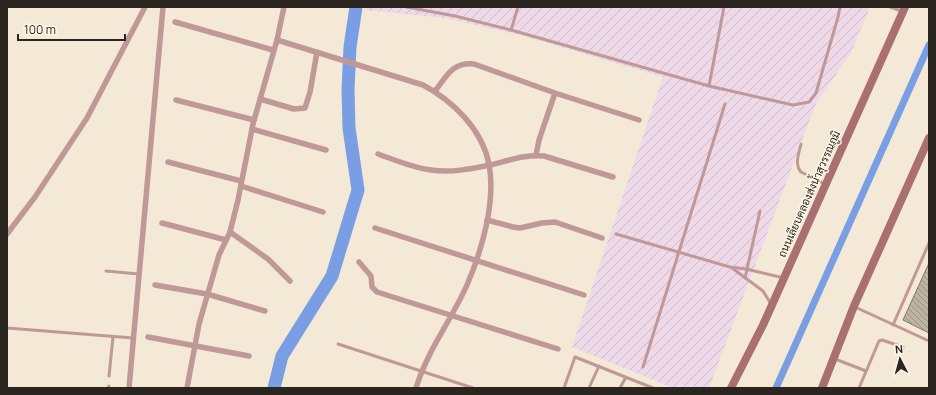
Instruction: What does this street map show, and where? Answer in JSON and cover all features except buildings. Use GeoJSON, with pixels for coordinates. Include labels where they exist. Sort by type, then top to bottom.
{"type":"FeatureCollection","features":[{"type":"Feature","properties":{"kind":"main road","name":"ถนนเลียบคลองส่งน้ำสุวรรณภูมิ"},"geometry":{"type":"LineString","coordinates":[[731,388],[772,305],[904,9]]}},
{"type":"Feature","properties":{"kind":"main road"},"geometry":{"type":"LineString","coordinates":[[822,388],[854,306],[929,138]]}},
{"type":"Feature","properties":{"kind":"street"},"geometry":{"type":"LineString","coordinates":[[7,234],[35,197],[87,118],[145,7]]}},
{"type":"Feature","properties":{"kind":"street"},"geometry":{"type":"LineString","coordinates":[[129,388],[163,7]]}},
{"type":"Feature","properties":{"kind":"street"},"geometry":{"type":"LineString","coordinates":[[187,388],[207,294],[219,255],[230,232],[254,120],[284,7]]}},
{"type":"Feature","properties":{"kind":"street"},"geometry":{"type":"LineString","coordinates":[[175,22],[273,50]]}},
{"type":"Feature","properties":{"kind":"street"},"geometry":{"type":"LineString","coordinates":[[276,40],[422,85],[435,92],[456,109],[480,140],[489,165],[490,198],[487,220],[476,261],[467,286],[429,354],[421,371],[416,388]]}},
{"type":"Feature","properties":{"kind":"street"},"geometry":{"type":"LineString","coordinates":[[260,99],[294,109],[305,108],[310,92],[316,52]]}},
{"type":"Feature","properties":{"kind":"street"},"geometry":{"type":"LineString","coordinates":[[435,92],[454,67],[460,64],[474,64],[555,93],[639,120]]}},
{"type":"Feature","properties":{"kind":"street"},"geometry":{"type":"LineString","coordinates":[[536,155],[539,140],[555,93]]}},
{"type":"Feature","properties":{"kind":"street"},"geometry":{"type":"LineString","coordinates":[[176,100],[254,120]]}},
{"type":"Feature","properties":{"kind":"street"},"geometry":{"type":"LineString","coordinates":[[252,129],[326,150]]}},
{"type":"Feature","properties":{"kind":"street"},"geometry":{"type":"LineString","coordinates":[[378,154],[430,170],[444,171],[489,165],[536,155],[544,156],[613,177]]}},
{"type":"Feature","properties":{"kind":"street"},"geometry":{"type":"LineString","coordinates":[[168,162],[241,183],[323,212]]}},
{"type":"Feature","properties":{"kind":"street"},"geometry":{"type":"LineString","coordinates":[[487,220],[520,228],[542,223],[555,222],[602,238]]}},
{"type":"Feature","properties":{"kind":"street"},"geometry":{"type":"LineString","coordinates":[[162,223],[226,240]]}},
{"type":"Feature","properties":{"kind":"street"},"geometry":{"type":"LineString","coordinates":[[375,228],[584,295]]}},
{"type":"Feature","properties":{"kind":"street"},"geometry":{"type":"LineString","coordinates":[[230,232],[268,259],[290,281]]}},
{"type":"Feature","properties":{"kind":"street"},"geometry":{"type":"LineString","coordinates":[[359,262],[370,276],[372,287],[377,292],[558,349]]}},
{"type":"Feature","properties":{"kind":"street"},"geometry":{"type":"LineString","coordinates":[[155,285],[207,294],[266,311]]}},
{"type":"Feature","properties":{"kind":"street"},"geometry":{"type":"LineString","coordinates":[[148,336],[249,356]]}},
{"type":"Feature","properties":{"kind":"lane"},"geometry":{"type":"LineString","coordinates":[[406,7],[455,16],[511,30],[708,86],[793,105],[809,102],[816,93],[840,7]]}},
{"type":"Feature","properties":{"kind":"lane"},"geometry":{"type":"LineString","coordinates":[[511,30],[518,7]]}},
{"type":"Feature","properties":{"kind":"lane"},"geometry":{"type":"LineString","coordinates":[[708,86],[724,7]]}},
{"type":"Feature","properties":{"kind":"lane"},"geometry":{"type":"LineString","coordinates":[[890,7],[904,9]]}},
{"type":"Feature","properties":{"kind":"lane"},"geometry":{"type":"LineString","coordinates":[[643,367],[726,104]]}},
{"type":"Feature","properties":{"kind":"lane"},"geometry":{"type":"LineString","coordinates":[[801,144],[797,163],[798,168],[801,172],[825,184]]}},
{"type":"Feature","properties":{"kind":"lane"},"geometry":{"type":"LineString","coordinates":[[745,278],[760,211]]}},
{"type":"Feature","properties":{"kind":"lane"},"geometry":{"type":"LineString","coordinates":[[616,234],[730,267],[746,269],[784,278]]}},
{"type":"Feature","properties":{"kind":"lane"},"geometry":{"type":"LineString","coordinates":[[893,325],[929,243]]}},
{"type":"Feature","properties":{"kind":"lane"},"geometry":{"type":"LineString","coordinates":[[730,267],[763,291],[772,305]]}},
{"type":"Feature","properties":{"kind":"lane"},"geometry":{"type":"LineString","coordinates":[[106,271],[139,274]]}},
{"type":"Feature","properties":{"kind":"lane"},"geometry":{"type":"LineString","coordinates":[[854,306],[929,341]]}},
{"type":"Feature","properties":{"kind":"lane"},"geometry":{"type":"LineString","coordinates":[[7,328],[133,338]]}},
{"type":"Feature","properties":{"kind":"lane"},"geometry":{"type":"LineString","coordinates":[[109,376],[113,337]]}},
{"type":"Feature","properties":{"kind":"lane"},"geometry":{"type":"LineString","coordinates":[[859,388],[879,341],[882,340],[903,347]]}},
{"type":"Feature","properties":{"kind":"lane"},"geometry":{"type":"LineString","coordinates":[[338,344],[473,388]]}},
{"type":"Feature","properties":{"kind":"lane"},"geometry":{"type":"LineString","coordinates":[[564,388],[575,357],[654,388]]}},
{"type":"Feature","properties":{"kind":"lane"},"geometry":{"type":"LineString","coordinates":[[833,358],[866,370]]}},
{"type":"Feature","properties":{"kind":"lane"},"geometry":{"type":"LineString","coordinates":[[589,388],[599,366]]}},
{"type":"Feature","properties":{"kind":"lane"},"geometry":{"type":"LineString","coordinates":[[620,388],[626,376]]}},
{"type":"Feature","properties":{"kind":"shaded area"},"geometry":{"type":"Polygon","coordinates":[[[366,7],[870,7],[851,53],[817,101],[709,388],[673,388],[572,347],[663,77],[524,36],[445,18],[365,10],[366,7]]]}},
{"type":"Feature","properties":{"kind":"waterway"},"geometry":{"type":"LineString","coordinates":[[274,388],[282,356],[332,276],[358,190],[349,128],[348,89],[350,47],[356,7]]}},
{"type":"Feature","properties":{"kind":"waterway"},"geometry":{"type":"LineString","coordinates":[[776,388],[929,45]]}}]}
